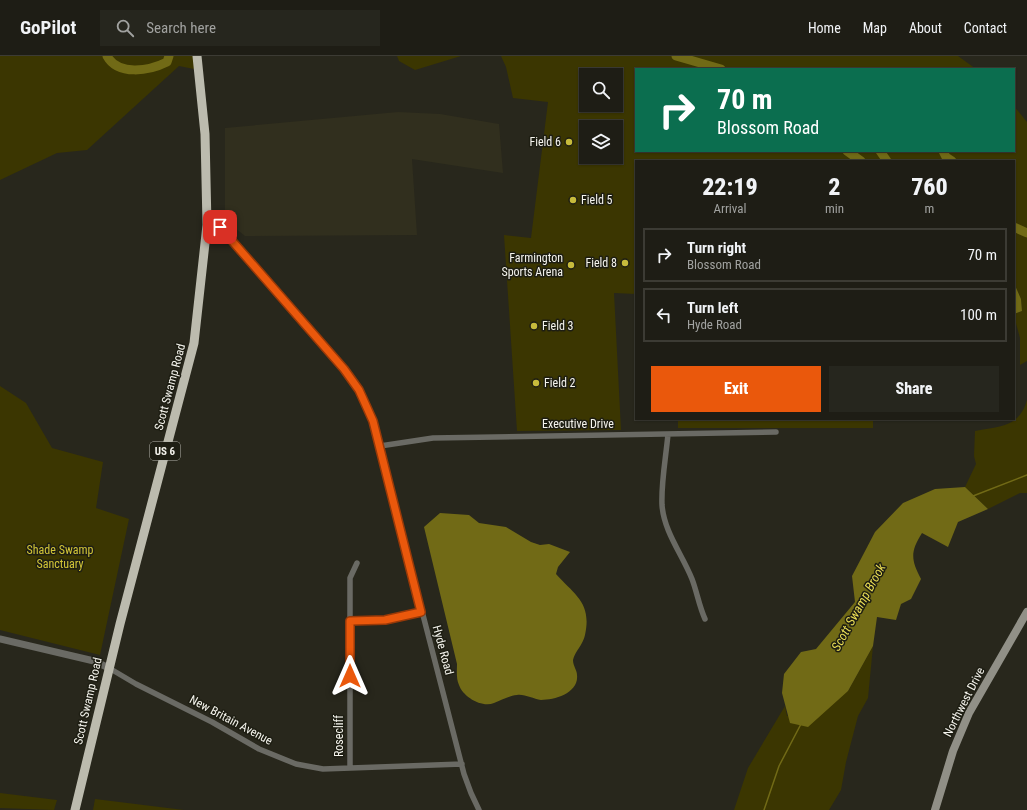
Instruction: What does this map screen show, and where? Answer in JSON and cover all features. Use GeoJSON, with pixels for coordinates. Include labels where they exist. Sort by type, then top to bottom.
{"type":"FeatureCollection","features":[{"type":"Feature","properties":{"kind":"highway","name":"Scott Swamp Road"},"geometry":{"type":"LineString","coordinates":[[75,810],[109,668],[194,343],[207,225],[205,134],[197,56]]}},
{"type":"Feature","properties":{"kind":"main road","name":"Northwest Drive"},"geometry":{"type":"LineString","coordinates":[[935,810],[951,757],[966,720],[1027,612]]}},
{"type":"Feature","properties":{"kind":"street","name":"Hyde Road"},"geometry":{"type":"LineString","coordinates":[[207,225],[220,227],[344,369],[359,390],[367,406],[380,446],[421,612],[468,786],[479,810]]}},
{"type":"Feature","properties":{"kind":"street","name":"Executive Drive"},"geometry":{"type":"LineString","coordinates":[[380,446],[433,438],[776,432]]}},
{"type":"Feature","properties":{"kind":"street"},"geometry":{"type":"LineString","coordinates":[[668,434],[662,490],[665,521],[692,579],[698,604],[705,620]]}},
{"type":"Feature","properties":{"kind":"street","name":"Rosecliff"},"geometry":{"type":"LineString","coordinates":[[350,768],[350,578],[356,562]]}},
{"type":"Feature","properties":{"kind":"street"},"geometry":{"type":"LineString","coordinates":[[350,621],[385,620],[421,612]]}},
{"type":"Feature","properties":{"kind":"street","name":"New Britain Avenue"},"geometry":{"type":"LineString","coordinates":[[0,639],[94,661],[212,722],[264,752],[303,766],[323,769],[462,764]]}},
{"type":"Feature","properties":{"kind":"shaded area"},"geometry":{"type":"Polygon","coordinates":[[[398,112],[440,114],[499,124],[503,173],[412,159],[417,235],[245,236],[225,220],[225,128],[398,112]]]}},
{"type":"Feature","properties":{"kind":"green space"},"geometry":{"type":"Polygon","coordinates":[[[0,56],[197,56],[199,70],[179,66],[87,150],[57,153],[0,180],[0,56]]]}},
{"type":"Feature","properties":{"kind":"green space"},"geometry":{"type":"Polygon","coordinates":[[[397,56],[461,56],[415,70],[399,61],[397,56]]]}},
{"type":"Feature","properties":{"kind":"green space","name":"Farmington Sports Arena"},"geometry":{"type":"Polygon","coordinates":[[[501,56],[958,56],[975,68],[635,68],[635,152],[1015,152],[1015,107],[1027,122],[1027,361],[1020,365],[1020,338],[1015,320],[1015,314],[1022,311],[1021,299],[1015,285],[1015,160],[635,160],[635,294],[614,293],[621,430],[517,431],[504,235],[531,238],[548,102],[513,98],[506,67],[501,56]]]}},
{"type":"Feature","properties":{"kind":"green space","name":"Shade Swamp Sanctuary"},"geometry":{"type":"Polygon","coordinates":[[[0,386],[26,403],[52,448],[103,462],[96,508],[129,519],[100,655],[0,630],[0,386]]]}},
{"type":"Feature","properties":{"kind":"green space"},"geometry":{"type":"Polygon","coordinates":[[[1027,400],[1027,493],[1020,493],[988,509],[965,487],[976,464],[974,456],[975,431],[1000,426],[1014,421],[1019,416],[1027,400]]]}},
{"type":"Feature","properties":{"kind":"green space"},"geometry":{"type":"Polygon","coordinates":[[[678,420],[873,420],[873,428],[678,428],[678,420]]]}},
{"type":"Feature","properties":{"kind":"green space"},"geometry":{"type":"Polygon","coordinates":[[[873,646],[868,698],[858,716],[846,762],[841,790],[829,810],[734,810],[748,768],[785,706],[787,716],[848,691],[873,646]]]}},
{"type":"Feature","properties":{"kind":"green space"},"geometry":{"type":"Polygon","coordinates":[[[0,793],[57,800],[54,810],[0,808],[0,793]]]}},
{"type":"Feature","properties":{"kind":"green space"},"geometry":{"type":"Polygon","coordinates":[[[95,799],[184,810],[93,810],[95,799]]]}},
{"type":"Feature","properties":{"kind":"water"},"geometry":{"type":"Polygon","coordinates":[[[1015,285],[1021,299],[1022,311],[1015,314],[1015,285]]]}},
{"type":"Feature","properties":{"kind":"water"},"geometry":{"type":"Polygon","coordinates":[[[965,487],[988,509],[958,522],[948,547],[922,533],[915,546],[913,556],[915,566],[921,579],[911,599],[901,604],[896,620],[877,617],[873,646],[848,691],[808,727],[790,723],[782,693],[784,674],[801,652],[816,649],[855,602],[852,576],[875,532],[903,503],[935,489],[965,487]]]}},
{"type":"Feature","properties":{"kind":"water"},"geometry":{"type":"Polygon","coordinates":[[[440,513],[469,515],[479,523],[506,527],[531,542],[540,545],[549,544],[570,552],[558,567],[556,574],[580,600],[584,607],[587,624],[584,639],[573,660],[577,673],[577,681],[570,691],[559,697],[547,700],[517,695],[489,704],[479,703],[464,694],[457,680],[457,664],[424,527],[440,513]]]}},
{"type":"Feature","properties":{"kind":"waterway"},"geometry":{"type":"LineString","coordinates":[[107,56],[118,67],[134,70],[152,68],[160,65],[167,62],[169,56]]}},
{"type":"Feature","properties":{"kind":"waterway"},"geometry":{"type":"LineString","coordinates":[[676,56],[718,68]]}},
{"type":"Feature","properties":{"kind":"waterway"},"geometry":{"type":"LineString","coordinates":[[848,152],[860,160]]}},
{"type":"Feature","properties":{"kind":"waterway"},"geometry":{"type":"LineString","coordinates":[[881,152],[886,160]]}},
{"type":"Feature","properties":{"kind":"waterway"},"geometry":{"type":"LineString","coordinates":[[944,152],[946,157],[950,160]]}},
{"type":"Feature","properties":{"kind":"waterway"},"geometry":{"type":"LineString","coordinates":[[1015,227],[1027,233]]}},
{"type":"Feature","properties":{"kind":"waterway","name":"Scott Swamp Brook"},"geometry":{"type":"LineString","coordinates":[[973,496],[1027,475]]}},
{"type":"Feature","properties":{"kind":"waterway","name":"Scott Swamp Brook"},"geometry":{"type":"LineString","coordinates":[[764,810],[779,766],[801,724]]}},
{"type":"Feature","properties":{"kind":"place","name":"Field 6"},"geometry":{"type":"Point","coordinates":[569,142]}},
{"type":"Feature","properties":{"kind":"place","name":"Field 5"},"geometry":{"type":"Point","coordinates":[573,200]}},
{"type":"Feature","properties":{"kind":"place","name":"Field 8"},"geometry":{"type":"Point","coordinates":[625,263]}},
{"type":"Feature","properties":{"kind":"place","name":"Farmington Sports Arena"},"geometry":{"type":"Point","coordinates":[571,265]}},
{"type":"Feature","properties":{"kind":"place","name":"Field 3"},"geometry":{"type":"Point","coordinates":[534,326]}},
{"type":"Feature","properties":{"kind":"place","name":"Field 2"},"geometry":{"type":"Point","coordinates":[536,383]}},
{"type":"Feature","properties":{"kind":"route"},"geometry":{"type":"LineString","coordinates":[[220,227],[344,369],[359,390],[373,421],[421,612],[385,620],[350,621],[350,676]]}}]}
